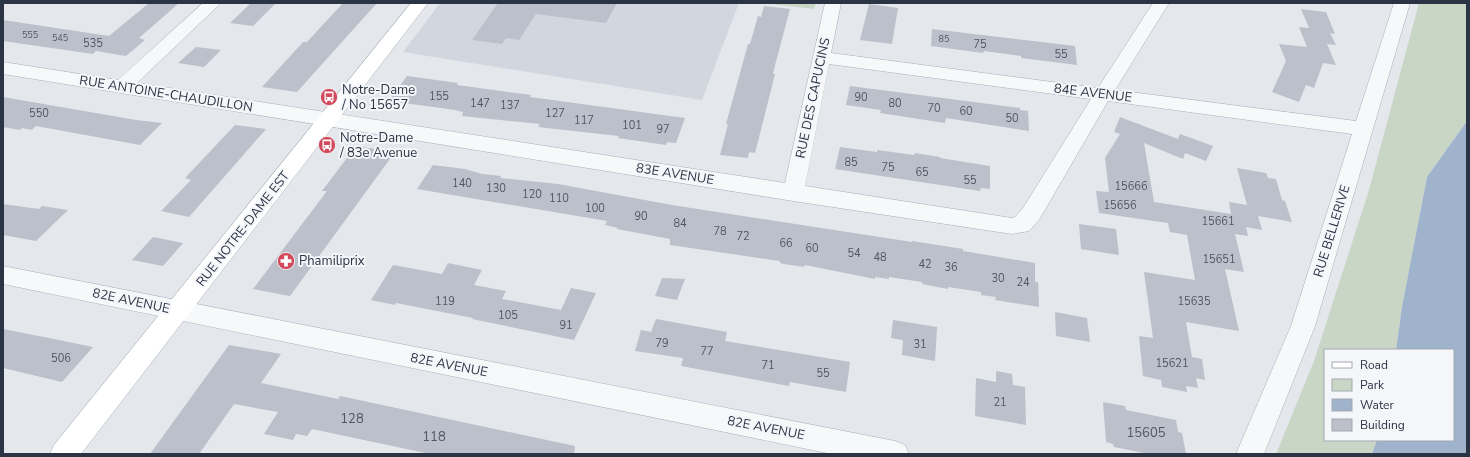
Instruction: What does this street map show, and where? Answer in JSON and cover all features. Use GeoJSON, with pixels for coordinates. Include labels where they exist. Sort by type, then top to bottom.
{"type":"FeatureCollection","features":[{"type":"Feature","properties":{"kind":"main road","name":"RUE NOTRE-DAME EST"},"geometry":{"type":"LineString","coordinates":[[64,454],[420,3]]}},
{"type":"Feature","properties":{"kind":"street"},"geometry":{"type":"LineString","coordinates":[[122,87],[213,3]]}},
{"type":"Feature","properties":{"kind":"street","name":"RUE DES CAPUCINS"},"geometry":{"type":"LineString","coordinates":[[793,193],[833,3]]}},
{"type":"Feature","properties":{"kind":"street"},"geometry":{"type":"LineString","coordinates":[[1103,94],[1161,3]]}},
{"type":"Feature","properties":{"kind":"street","name":"RUE BELLERIVE"},"geometry":{"type":"LineString","coordinates":[[1250,454],[1303,326],[1402,3]]}},
{"type":"Feature","properties":{"kind":"street","name":"84E AVENUE"},"geometry":{"type":"LineString","coordinates":[[822,57],[1363,129]]}},
{"type":"Feature","properties":{"kind":"street","name":"RUE ANTOINE-CHAUDILLON"},"geometry":{"type":"LineString","coordinates":[[3,68],[328,120]]}},
{"type":"Feature","properties":{"kind":"street","name":"83E AVENUE"},"geometry":{"type":"LineString","coordinates":[[328,120],[1012,226],[1021,224],[1031,214],[1103,94]]}},
{"type":"Feature","properties":{"kind":"street","name":"82E AVENUE"},"geometry":{"type":"LineString","coordinates":[[3,275],[895,454]]}},
{"type":"Feature","properties":{"kind":"shaded area"},"geometry":{"type":"Polygon","coordinates":[[[440,3],[739,3],[702,100],[403,52],[440,3]]]}},
{"type":"Feature","properties":{"kind":"green space"},"geometry":{"type":"Polygon","coordinates":[[[761,3],[816,3],[814,9],[761,3]]]}},
{"type":"Feature","properties":{"kind":"green space"},"geometry":{"type":"Polygon","coordinates":[[[1419,3],[1466,3],[1467,121],[1427,177],[1402,307],[1396,349],[1324,349],[1324,441],[1377,441],[1372,454],[1276,454],[1314,361],[1369,190],[1419,3]]]}},
{"type":"Feature","properties":{"kind":"water"},"geometry":{"type":"Polygon","coordinates":[[[1467,121],[1467,454],[1372,454],[1377,441],[1454,441],[1454,349],[1396,349],[1402,307],[1427,177],[1467,121]]]}},
{"type":"Feature","properties":{"kind":"building"},"geometry":{"type":"Polygon","coordinates":[[[149,3],[179,3],[139,38],[145,40],[126,56],[96,51],[93,54],[3,41],[3,20],[109,36],[149,3]]]}},
{"type":"Feature","properties":{"kind":"building"},"geometry":{"type":"Polygon","coordinates":[[[251,3],[276,3],[253,26],[230,23],[251,3]]]}},
{"type":"Feature","properties":{"kind":"building"},"geometry":{"type":"Polygon","coordinates":[[[343,3],[377,3],[297,92],[262,87],[303,42],[307,42],[343,3]]]}},
{"type":"Feature","properties":{"kind":"building"},"geometry":{"type":"Polygon","coordinates":[[[498,3],[617,3],[606,23],[536,14],[519,40],[506,38],[502,44],[472,40],[498,3]]]}},
{"type":"Feature","properties":{"kind":"building"},"geometry":{"type":"Polygon","coordinates":[[[869,4],[898,8],[892,44],[860,40],[869,4]]]}},
{"type":"Feature","properties":{"kind":"building"},"geometry":{"type":"Polygon","coordinates":[[[764,6],[790,9],[774,69],[773,74],[775,74],[755,153],[749,152],[748,158],[720,155],[728,124],[726,124],[748,44],[750,44],[758,16],[761,17],[764,6]]]}},
{"type":"Feature","properties":{"kind":"building"},"geometry":{"type":"Polygon","coordinates":[[[1301,9],[1326,12],[1335,34],[1330,33],[1336,45],[1327,44],[1336,65],[1323,63],[1314,88],[1306,85],[1299,102],[1272,92],[1286,61],[1279,44],[1307,47],[1299,27],[1309,28],[1301,9]]]}},
{"type":"Feature","properties":{"kind":"building"},"geometry":{"type":"Polygon","coordinates":[[[932,29],[1075,46],[1077,65],[1021,58],[1021,56],[984,51],[983,53],[931,46],[932,29]]]}},
{"type":"Feature","properties":{"kind":"building"},"geometry":{"type":"Polygon","coordinates":[[[196,47],[221,50],[204,67],[178,63],[196,47]]]}},
{"type":"Feature","properties":{"kind":"building"},"geometry":{"type":"Polygon","coordinates":[[[407,76],[458,83],[457,85],[531,95],[530,97],[685,118],[676,143],[667,142],[666,145],[618,138],[619,136],[538,127],[540,124],[462,116],[463,112],[455,110],[389,101],[407,76]]]}},
{"type":"Feature","properties":{"kind":"building"},"geometry":{"type":"Polygon","coordinates":[[[850,86],[1020,108],[1020,110],[1028,111],[1029,131],[946,118],[945,123],[880,113],[881,110],[846,105],[850,86]]]}},
{"type":"Feature","properties":{"kind":"building"},"geometry":{"type":"Polygon","coordinates":[[[3,97],[136,120],[162,123],[140,145],[36,126],[32,130],[22,128],[20,130],[3,127],[3,97]]]}},
{"type":"Feature","properties":{"kind":"building"},"geometry":{"type":"Polygon","coordinates":[[[1120,117],[1178,139],[1180,134],[1213,146],[1206,161],[1185,153],[1183,159],[1144,143],[1154,202],[1231,214],[1229,202],[1247,205],[1237,168],[1266,173],[1268,178],[1276,179],[1282,200],[1285,201],[1292,222],[1258,216],[1262,230],[1246,227],[1248,236],[1235,234],[1244,272],[1225,269],[1239,331],[1186,322],[1192,357],[1202,359],[1205,380],[1196,378],[1198,388],[1186,386],[1187,392],[1162,387],[1161,380],[1143,376],[1139,336],[1153,338],[1144,272],[1195,280],[1187,235],[1170,232],[1168,223],[1099,213],[1096,191],[1109,192],[1105,158],[1120,134],[1114,132],[1120,117]]]}},
{"type":"Feature","properties":{"kind":"building"},"geometry":{"type":"Polygon","coordinates":[[[235,125],[266,129],[189,217],[161,211],[191,180],[185,178],[235,125]]]}},
{"type":"Feature","properties":{"kind":"building"},"geometry":{"type":"Polygon","coordinates":[[[356,146],[395,152],[290,296],[253,289],[327,191],[322,191],[356,146]]]}},
{"type":"Feature","properties":{"kind":"building"},"geometry":{"type":"Polygon","coordinates":[[[840,147],[914,155],[915,153],[990,166],[990,189],[981,188],[980,191],[835,169],[840,147]]]}},
{"type":"Feature","properties":{"kind":"building"},"geometry":{"type":"Polygon","coordinates":[[[433,165],[501,176],[500,178],[558,184],[672,205],[963,249],[963,251],[1035,263],[1035,282],[1038,282],[1039,307],[995,300],[996,297],[981,295],[981,292],[948,287],[948,289],[922,284],[922,282],[889,277],[889,279],[875,277],[875,279],[805,265],[804,267],[780,263],[780,261],[670,245],[670,239],[617,229],[618,228],[605,225],[607,221],[417,189],[433,165]]]}},
{"type":"Feature","properties":{"kind":"building"},"geometry":{"type":"Polygon","coordinates":[[[3,204],[39,209],[42,206],[68,210],[36,241],[3,235],[3,204]]]}},
{"type":"Feature","properties":{"kind":"building"},"geometry":{"type":"Polygon","coordinates":[[[1079,224],[1116,229],[1119,255],[1081,249],[1079,224]]]}},
{"type":"Feature","properties":{"kind":"building"},"geometry":{"type":"Polygon","coordinates":[[[153,237],[183,243],[163,266],[132,260],[153,237]]]}},
{"type":"Feature","properties":{"kind":"building"},"geometry":{"type":"Polygon","coordinates":[[[448,263],[482,270],[474,285],[506,291],[502,299],[561,310],[571,288],[596,293],[574,340],[472,319],[473,318],[396,303],[395,305],[371,300],[393,265],[442,274],[448,263]]]}},
{"type":"Feature","properties":{"kind":"building"},"geometry":{"type":"Polygon","coordinates":[[[662,278],[685,279],[677,300],[655,296],[662,278]]]}},
{"type":"Feature","properties":{"kind":"building"},"geometry":{"type":"Polygon","coordinates":[[[1055,312],[1087,318],[1090,342],[1056,336],[1055,312]]]}},
{"type":"Feature","properties":{"kind":"building"},"geometry":{"type":"Polygon","coordinates":[[[656,319],[727,332],[725,341],[850,362],[846,392],[790,382],[789,386],[681,366],[683,358],[635,351],[641,330],[651,332],[656,319]]]}},
{"type":"Feature","properties":{"kind":"building"},"geometry":{"type":"Polygon","coordinates":[[[893,320],[937,327],[935,361],[902,355],[903,340],[891,338],[893,320]]]}},
{"type":"Feature","properties":{"kind":"building"},"geometry":{"type":"Polygon","coordinates":[[[3,329],[93,347],[62,382],[3,368],[3,329]]]}},
{"type":"Feature","properties":{"kind":"building"},"geometry":{"type":"Polygon","coordinates":[[[229,345],[281,354],[261,383],[338,399],[340,396],[575,446],[574,454],[430,454],[312,429],[307,436],[296,434],[293,440],[264,434],[278,412],[234,404],[199,454],[150,454],[229,345]]]}},
{"type":"Feature","properties":{"kind":"building"},"geometry":{"type":"Polygon","coordinates":[[[996,371],[1012,374],[1013,385],[1025,387],[1026,425],[975,416],[976,378],[996,382],[996,371]]]}},
{"type":"Feature","properties":{"kind":"building"},"geometry":{"type":"Polygon","coordinates":[[[1103,402],[1125,406],[1126,410],[1176,420],[1178,432],[1182,433],[1186,454],[1149,454],[1114,447],[1113,444],[1106,442],[1103,402]]]}},
{"type":"Feature","properties":{"kind":"place","name":"Notre-Dame / No 15657"},"geometry":{"type":"Point","coordinates":[329,97]}},
{"type":"Feature","properties":{"kind":"place","name":"Notre-Dame / 83e Avenue"},"geometry":{"type":"Point","coordinates":[327,145]}},
{"type":"Feature","properties":{"kind":"place","name":"Phamiliprix"},"geometry":{"type":"Point","coordinates":[286,261]}}]}
